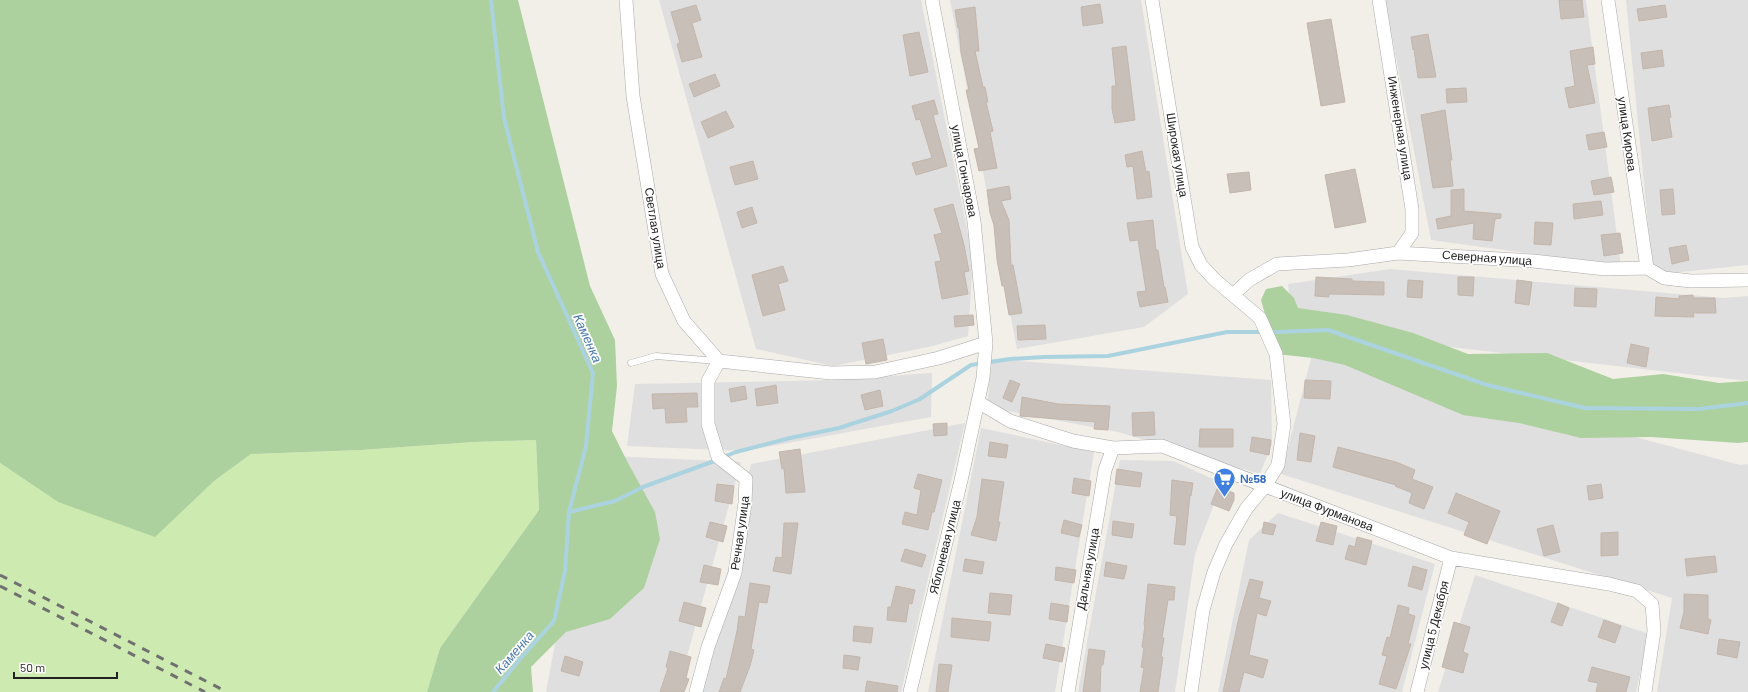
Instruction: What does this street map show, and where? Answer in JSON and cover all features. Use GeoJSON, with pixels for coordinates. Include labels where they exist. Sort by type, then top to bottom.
{"type":"FeatureCollection","features":[{"type":"Feature","properties":{"kind":"street","name":"Светлая улица"},"geometry":{"type":"LineString","coordinates":[[626,0],[633,96],[662,274],[684,321],[719,361]]}},
{"type":"Feature","properties":{"kind":"street","name":"улица Гончарова"},"geometry":{"type":"LineString","coordinates":[[932,0],[974,221],[986,343],[983,378]]}},
{"type":"Feature","properties":{"kind":"street","name":"Широкая улица"},"geometry":{"type":"LineString","coordinates":[[1152,0],[1192,247],[1201,264],[1215,280],[1260,318],[1276,354],[1284,424],[1278,465],[1265,486]]}},
{"type":"Feature","properties":{"kind":"street","name":"Инженерная улица"},"geometry":{"type":"LineString","coordinates":[[1379,0],[1412,209],[1412,232],[1398,253]]}},
{"type":"Feature","properties":{"kind":"street","name":"улица Кирова"},"geometry":{"type":"LineString","coordinates":[[1608,0],[1647,268]]}},
{"type":"Feature","properties":{"kind":"street","name":"Северная улица"},"geometry":{"type":"LineString","coordinates":[[1233,295],[1249,280],[1277,264],[1348,260],[1398,253],[1533,261],[1605,269],[1647,268]]}},
{"type":"Feature","properties":{"kind":"street"},"geometry":{"type":"LineString","coordinates":[[1647,268],[1664,278],[1691,281],[1748,280]]}},
{"type":"Feature","properties":{"kind":"street"},"geometry":{"type":"LineString","coordinates":[[719,361],[831,373],[875,372],[939,358],[986,343]]}},
{"type":"Feature","properties":{"kind":"street","name":"Речная улица"},"geometry":{"type":"LineString","coordinates":[[696,692],[708,647],[735,574],[746,502],[746,479],[718,457],[708,424],[708,381],[719,361]]}},
{"type":"Feature","properties":{"kind":"street","name":"Яблоневая улица"},"geometry":{"type":"LineString","coordinates":[[910,692],[960,484],[983,378]]}},
{"type":"Feature","properties":{"kind":"street","name":"улица Фурманова"},"geometry":{"type":"LineString","coordinates":[[978,402],[1010,421],[1073,442],[1113,448],[1162,446],[1451,558],[1609,584],[1637,591],[1652,604],[1654,631],[1645,692]]}},
{"type":"Feature","properties":{"kind":"street","name":"Дальняя улица"},"geometry":{"type":"LineString","coordinates":[[1068,692],[1105,470],[1113,448]]}},
{"type":"Feature","properties":{"kind":"street"},"geometry":{"type":"LineString","coordinates":[[1191,692],[1203,610],[1214,572],[1226,544],[1246,509],[1265,486]]}},
{"type":"Feature","properties":{"kind":"street","name":"улица 5 Декабря"},"geometry":{"type":"LineString","coordinates":[[1417,692],[1451,558]]}},
{"type":"Feature","properties":{"kind":"lane"},"geometry":{"type":"LineString","coordinates":[[631,363],[656,356],[719,361]]}},
{"type":"Feature","properties":{"kind":"shaded area"},"geometry":{"type":"Polygon","coordinates":[[[659,0],[921,0],[973,259],[968,336],[933,346],[833,366],[756,349],[659,0]]]}},
{"type":"Feature","properties":{"kind":"shaded area"},"geometry":{"type":"Polygon","coordinates":[[[950,0],[1141,0],[1188,294],[1144,327],[1017,349],[950,0]]]}},
{"type":"Feature","properties":{"kind":"shaded area"},"geometry":{"type":"Polygon","coordinates":[[[1385,0],[1586,0],[1621,266],[1431,240],[1385,0]]]}},
{"type":"Feature","properties":{"kind":"shaded area"},"geometry":{"type":"Polygon","coordinates":[[[1626,0],[1748,0],[1748,265],[1653,275],[1626,0]]]}},
{"type":"Feature","properties":{"kind":"shaded area"},"geometry":{"type":"Polygon","coordinates":[[[1390,269],[1724,298],[1748,296],[1748,381],[1293,329],[1288,284],[1390,269]]]}},
{"type":"Feature","properties":{"kind":"shaded area"},"geometry":{"type":"Polygon","coordinates":[[[1313,351],[1740,465],[1748,464],[1748,692],[1657,692],[1672,598],[1281,474],[1313,351]]]}},
{"type":"Feature","properties":{"kind":"shaded area"},"geometry":{"type":"Polygon","coordinates":[[[992,359],[1271,380],[1272,444],[1260,474],[1118,432],[987,407],[992,359]]]}},
{"type":"Feature","properties":{"kind":"shaded area"},"geometry":{"type":"Polygon","coordinates":[[[932,373],[931,417],[744,451],[627,446],[635,384],[833,380],[932,373]]]}},
{"type":"Feature","properties":{"kind":"shaded area"},"geometry":{"type":"Polygon","coordinates":[[[965,423],[901,692],[701,692],[751,464],[965,423]]]}},
{"type":"Feature","properties":{"kind":"shaded area"},"geometry":{"type":"Polygon","coordinates":[[[981,428],[1094,452],[1055,692],[928,692],[981,428]]]}},
{"type":"Feature","properties":{"kind":"shaded area"},"geometry":{"type":"Polygon","coordinates":[[[590,455],[741,462],[677,692],[546,692],[590,455]]]}},
{"type":"Feature","properties":{"kind":"shaded area"},"geometry":{"type":"Polygon","coordinates":[[[1120,460],[1173,461],[1222,483],[1195,554],[1175,692],[1078,692],[1120,460]]]}},
{"type":"Feature","properties":{"kind":"shaded area"},"geometry":{"type":"Polygon","coordinates":[[[1278,513],[1435,564],[1402,692],[1218,692],[1249,540],[1278,513]]]}},
{"type":"Feature","properties":{"kind":"shaded area"},"geometry":{"type":"Polygon","coordinates":[[[1475,575],[1649,634],[1636,692],[1438,692],[1475,575]]]}},
{"type":"Feature","properties":{"kind":"green space"},"geometry":{"type":"Polygon","coordinates":[[[0,0],[518,0],[590,286],[615,340],[617,386],[612,431],[655,512],[660,539],[644,588],[610,619],[566,632],[531,667],[533,692],[427,692],[440,648],[539,510],[536,440],[474,442],[361,450],[251,454],[214,481],[155,537],[58,502],[0,463],[0,0]]]}},
{"type":"Feature","properties":{"kind":"green space"},"geometry":{"type":"Polygon","coordinates":[[[1282,286],[1294,298],[1298,308],[1347,315],[1413,333],[1468,354],[1547,353],[1613,379],[1663,374],[1719,383],[1748,381],[1748,442],[1738,443],[1651,437],[1581,438],[1519,423],[1463,415],[1345,365],[1313,358],[1276,354],[1261,300],[1266,289],[1282,286]]]}},
{"type":"Feature","properties":{"kind":"green space"},"geometry":{"type":"Polygon","coordinates":[[[536,440],[539,510],[440,648],[427,692],[0,692],[0,463],[58,502],[214,481],[251,454],[361,450],[474,442],[536,440]]]}},
{"type":"Feature","properties":{"kind":"building"},"geometry":{"type":"Polygon","coordinates":[[[1559,0],[1582,0],[1584,17],[1561,19],[1559,0]]]}},
{"type":"Feature","properties":{"kind":"building"},"geometry":{"type":"Polygon","coordinates":[[[1100,4],[1103,23],[1083,26],[1081,7],[1100,4]]]}},
{"type":"Feature","properties":{"kind":"building"},"geometry":{"type":"Polygon","coordinates":[[[696,5],[701,20],[692,23],[702,57],[682,62],[677,44],[680,43],[671,12],[696,5]]]}},
{"type":"Feature","properties":{"kind":"building"},"geometry":{"type":"Polygon","coordinates":[[[1665,5],[1667,17],[1639,21],[1637,9],[1665,5]]]}},
{"type":"Feature","properties":{"kind":"building"},"geometry":{"type":"Polygon","coordinates":[[[975,7],[979,51],[975,51],[988,102],[986,102],[993,131],[990,132],[997,168],[979,171],[974,149],[979,148],[966,90],[969,90],[961,52],[959,28],[955,10],[975,7]]]}},
{"type":"Feature","properties":{"kind":"building"},"geometry":{"type":"Polygon","coordinates":[[[1331,19],[1345,102],[1321,106],[1307,23],[1331,19]]]}},
{"type":"Feature","properties":{"kind":"building"},"geometry":{"type":"Polygon","coordinates":[[[919,32],[928,72],[910,76],[903,35],[919,32]]]}},
{"type":"Feature","properties":{"kind":"building"},"geometry":{"type":"Polygon","coordinates":[[[1428,34],[1436,77],[1418,78],[1411,37],[1428,34]]]}},
{"type":"Feature","properties":{"kind":"building"},"geometry":{"type":"Polygon","coordinates":[[[1126,46],[1135,120],[1115,123],[1112,109],[1112,86],[1116,86],[1112,48],[1126,46]]]}},
{"type":"Feature","properties":{"kind":"building"},"geometry":{"type":"Polygon","coordinates":[[[1593,47],[1595,64],[1587,65],[1595,103],[1569,108],[1565,88],[1575,86],[1570,51],[1593,47]]]}},
{"type":"Feature","properties":{"kind":"building"},"geometry":{"type":"Polygon","coordinates":[[[1662,50],[1664,66],[1643,69],[1641,53],[1662,50]]]}},
{"type":"Feature","properties":{"kind":"building"},"geometry":{"type":"Polygon","coordinates":[[[715,74],[720,86],[694,97],[689,84],[715,74]]]}},
{"type":"Feature","properties":{"kind":"building"},"geometry":{"type":"Polygon","coordinates":[[[1466,88],[1467,102],[1447,103],[1446,89],[1466,88]]]}},
{"type":"Feature","properties":{"kind":"building"},"geometry":{"type":"Polygon","coordinates":[[[934,100],[938,114],[933,115],[947,166],[916,175],[912,163],[932,158],[920,119],[916,120],[912,106],[934,100]]]}},
{"type":"Feature","properties":{"kind":"building"},"geometry":{"type":"Polygon","coordinates":[[[1669,105],[1671,117],[1669,118],[1672,137],[1652,141],[1648,108],[1669,105]]]}},
{"type":"Feature","properties":{"kind":"building"},"geometry":{"type":"Polygon","coordinates":[[[1445,110],[1452,160],[1450,160],[1453,186],[1433,188],[1421,115],[1445,110]]]}},
{"type":"Feature","properties":{"kind":"building"},"geometry":{"type":"Polygon","coordinates":[[[726,111],[734,127],[708,138],[701,122],[726,111]]]}},
{"type":"Feature","properties":{"kind":"building"},"geometry":{"type":"Polygon","coordinates":[[[1604,132],[1607,147],[1589,150],[1586,135],[1604,132]]]}},
{"type":"Feature","properties":{"kind":"building"},"geometry":{"type":"Polygon","coordinates":[[[1142,151],[1146,172],[1149,171],[1152,197],[1137,199],[1133,166],[1127,167],[1125,155],[1142,151]]]}},
{"type":"Feature","properties":{"kind":"building"},"geometry":{"type":"Polygon","coordinates":[[[753,161],[758,179],[735,185],[730,167],[753,161]]]}},
{"type":"Feature","properties":{"kind":"building"},"geometry":{"type":"Polygon","coordinates":[[[1355,169],[1366,222],[1335,228],[1325,175],[1355,169]]]}},
{"type":"Feature","properties":{"kind":"building"},"geometry":{"type":"Polygon","coordinates":[[[1249,172],[1251,190],[1230,193],[1227,174],[1249,172]]]}},
{"type":"Feature","properties":{"kind":"building"},"geometry":{"type":"Polygon","coordinates":[[[1611,177],[1614,192],[1594,195],[1591,181],[1611,177]]]}},
{"type":"Feature","properties":{"kind":"building"},"geometry":{"type":"Polygon","coordinates":[[[1009,186],[1011,199],[1001,201],[1009,220],[1011,265],[1013,265],[1022,313],[1009,315],[1004,286],[1002,286],[997,260],[994,225],[990,213],[987,190],[1009,186]]]}},
{"type":"Feature","properties":{"kind":"building"},"geometry":{"type":"Polygon","coordinates":[[[1464,189],[1464,211],[1501,214],[1501,218],[1495,219],[1492,241],[1473,239],[1474,223],[1438,229],[1436,219],[1451,216],[1451,190],[1464,189]]]}},
{"type":"Feature","properties":{"kind":"building"},"geometry":{"type":"Polygon","coordinates":[[[1673,189],[1675,214],[1662,215],[1660,190],[1673,189]]]}},
{"type":"Feature","properties":{"kind":"building"},"geometry":{"type":"Polygon","coordinates":[[[1601,201],[1603,215],[1574,219],[1573,204],[1601,201]]]}},
{"type":"Feature","properties":{"kind":"building"},"geometry":{"type":"Polygon","coordinates":[[[953,204],[969,271],[964,272],[968,294],[942,299],[935,262],[941,261],[934,235],[942,233],[934,209],[953,204]]]}},
{"type":"Feature","properties":{"kind":"building"},"geometry":{"type":"Polygon","coordinates":[[[752,207],[757,223],[742,228],[737,212],[752,207]]]}},
{"type":"Feature","properties":{"kind":"building"},"geometry":{"type":"Polygon","coordinates":[[[1153,220],[1156,250],[1158,250],[1168,302],[1140,307],[1137,292],[1146,291],[1138,240],[1130,241],[1127,223],[1153,220]]]}},
{"type":"Feature","properties":{"kind":"building"},"geometry":{"type":"Polygon","coordinates":[[[1535,222],[1553,223],[1551,245],[1534,244],[1535,222]]]}},
{"type":"Feature","properties":{"kind":"building"},"geometry":{"type":"Polygon","coordinates":[[[1620,233],[1623,253],[1604,256],[1601,235],[1620,233]]]}},
{"type":"Feature","properties":{"kind":"building"},"geometry":{"type":"Polygon","coordinates":[[[1686,245],[1689,260],[1672,264],[1669,248],[1686,245]]]}},
{"type":"Feature","properties":{"kind":"building"},"geometry":{"type":"Polygon","coordinates":[[[783,266],[788,281],[778,284],[785,310],[763,316],[752,275],[783,266]]]}},
{"type":"Feature","properties":{"kind":"building"},"geometry":{"type":"Polygon","coordinates":[[[1316,277],[1352,279],[1352,281],[1384,282],[1384,295],[1329,294],[1329,297],[1315,296],[1316,277]]]}},
{"type":"Feature","properties":{"kind":"building"},"geometry":{"type":"Polygon","coordinates":[[[1458,277],[1474,277],[1473,296],[1458,295],[1458,277]]]}},
{"type":"Feature","properties":{"kind":"building"},"geometry":{"type":"Polygon","coordinates":[[[1408,280],[1423,281],[1422,298],[1407,297],[1408,280]]]}},
{"type":"Feature","properties":{"kind":"building"},"geometry":{"type":"Polygon","coordinates":[[[1517,280],[1532,282],[1529,305],[1515,303],[1517,280]]]}},
{"type":"Feature","properties":{"kind":"building"},"geometry":{"type":"Polygon","coordinates":[[[1575,288],[1597,289],[1596,307],[1574,306],[1575,288]]]}},
{"type":"Feature","properties":{"kind":"building"},"geometry":{"type":"Polygon","coordinates":[[[1693,295],[1693,298],[1715,298],[1716,313],[1693,313],[1694,317],[1655,316],[1656,297],[1679,299],[1679,296],[1693,295]]]}},
{"type":"Feature","properties":{"kind":"building"},"geometry":{"type":"Polygon","coordinates":[[[973,315],[974,325],[955,327],[954,316],[973,315]]]}},
{"type":"Feature","properties":{"kind":"building"},"geometry":{"type":"Polygon","coordinates":[[[1045,325],[1046,339],[1018,340],[1017,326],[1045,325]]]}},
{"type":"Feature","properties":{"kind":"building"},"geometry":{"type":"Polygon","coordinates":[[[883,339],[887,360],[866,364],[862,343],[883,339]]]}},
{"type":"Feature","properties":{"kind":"building"},"geometry":{"type":"Polygon","coordinates":[[[1631,344],[1649,348],[1646,367],[1627,363],[1631,344]]]}},
{"type":"Feature","properties":{"kind":"building"},"geometry":{"type":"Polygon","coordinates":[[[1010,380],[1020,384],[1012,402],[1003,398],[1010,380]]]}},
{"type":"Feature","properties":{"kind":"building"},"geometry":{"type":"Polygon","coordinates":[[[1305,380],[1331,381],[1330,399],[1304,398],[1305,380]]]}},
{"type":"Feature","properties":{"kind":"building"},"geometry":{"type":"Polygon","coordinates":[[[776,385],[778,403],[757,406],[755,389],[776,385]]]}},
{"type":"Feature","properties":{"kind":"building"},"geometry":{"type":"Polygon","coordinates":[[[745,386],[747,399],[731,402],[729,389],[745,386]]]}},
{"type":"Feature","properties":{"kind":"building"},"geometry":{"type":"Polygon","coordinates":[[[880,390],[883,406],[865,410],[861,395],[880,390]]]}},
{"type":"Feature","properties":{"kind":"building"},"geometry":{"type":"Polygon","coordinates":[[[697,393],[698,407],[686,407],[687,422],[666,423],[665,408],[653,409],[652,394],[697,393]]]}},
{"type":"Feature","properties":{"kind":"building"},"geometry":{"type":"Polygon","coordinates":[[[1022,397],[1058,404],[1110,406],[1108,430],[1094,429],[1095,422],[1020,416],[1022,397]]]}},
{"type":"Feature","properties":{"kind":"building"},"geometry":{"type":"Polygon","coordinates":[[[1154,412],[1155,435],[1133,436],[1132,413],[1154,412]]]}},
{"type":"Feature","properties":{"kind":"building"},"geometry":{"type":"Polygon","coordinates":[[[947,423],[947,435],[934,436],[933,424],[947,423]]]}},
{"type":"Feature","properties":{"kind":"building"},"geometry":{"type":"Polygon","coordinates":[[[1200,429],[1233,429],[1233,447],[1199,447],[1200,429]]]}},
{"type":"Feature","properties":{"kind":"building"},"geometry":{"type":"Polygon","coordinates":[[[1300,433],[1315,436],[1311,462],[1297,460],[1300,433]]]}},
{"type":"Feature","properties":{"kind":"building"},"geometry":{"type":"Polygon","coordinates":[[[1252,437],[1271,440],[1269,455],[1250,451],[1252,437]]]}},
{"type":"Feature","properties":{"kind":"building"},"geometry":{"type":"Polygon","coordinates":[[[990,442],[1008,445],[1006,458],[988,456],[990,442]]]}},
{"type":"Feature","properties":{"kind":"building"},"geometry":{"type":"Polygon","coordinates":[[[1338,447],[1396,462],[1415,470],[1412,479],[1433,487],[1424,509],[1409,503],[1412,493],[1395,486],[1396,485],[1333,467],[1338,447]]]}},
{"type":"Feature","properties":{"kind":"building"},"geometry":{"type":"Polygon","coordinates":[[[800,449],[805,492],[786,493],[784,468],[782,469],[779,452],[800,449]]]}},
{"type":"Feature","properties":{"kind":"building"},"geometry":{"type":"Polygon","coordinates":[[[1117,469],[1142,473],[1140,487],[1115,484],[1117,469]]]}},
{"type":"Feature","properties":{"kind":"building"},"geometry":{"type":"Polygon","coordinates":[[[918,474],[942,480],[928,530],[902,524],[905,512],[917,515],[921,490],[914,488],[918,474]]]}},
{"type":"Feature","properties":{"kind":"building"},"geometry":{"type":"Polygon","coordinates":[[[1074,478],[1091,481],[1089,496],[1072,493],[1074,478]]]}},
{"type":"Feature","properties":{"kind":"building"},"geometry":{"type":"Polygon","coordinates":[[[982,479],[1004,482],[998,522],[1000,522],[996,541],[971,535],[977,517],[982,479]]]}},
{"type":"Feature","properties":{"kind":"building"},"geometry":{"type":"Polygon","coordinates":[[[1172,480],[1193,483],[1191,496],[1190,495],[1185,545],[1174,544],[1177,516],[1170,515],[1172,480]]]}},
{"type":"Feature","properties":{"kind":"building"},"geometry":{"type":"Polygon","coordinates":[[[717,484],[734,486],[732,504],[715,501],[717,484]]]}},
{"type":"Feature","properties":{"kind":"building"},"geometry":{"type":"Polygon","coordinates":[[[1601,484],[1603,498],[1589,500],[1587,486],[1601,484]]]}},
{"type":"Feature","properties":{"kind":"building","name":"№58"},"geometry":{"type":"Polygon","coordinates":[[[1218,487],[1234,493],[1234,500],[1229,511],[1211,504],[1218,487]]]}},
{"type":"Feature","properties":{"kind":"building"},"geometry":{"type":"Polygon","coordinates":[[[1456,493],[1500,511],[1487,544],[1464,535],[1469,522],[1448,513],[1456,493]]]}},
{"type":"Feature","properties":{"kind":"building"},"geometry":{"type":"Polygon","coordinates":[[[1064,520],[1082,525],[1079,537],[1061,533],[1064,520]]]}},
{"type":"Feature","properties":{"kind":"building"},"geometry":{"type":"Polygon","coordinates":[[[1113,521],[1134,524],[1132,538],[1112,535],[1113,521]]]}},
{"type":"Feature","properties":{"kind":"building"},"geometry":{"type":"Polygon","coordinates":[[[710,522],[727,526],[723,542],[706,537],[710,522]]]}},
{"type":"Feature","properties":{"kind":"building"},"geometry":{"type":"Polygon","coordinates":[[[1264,522],[1276,525],[1273,535],[1262,533],[1264,522]]]}},
{"type":"Feature","properties":{"kind":"building"},"geometry":{"type":"Polygon","coordinates":[[[1321,522],[1337,526],[1333,545],[1316,541],[1321,522]]]}},
{"type":"Feature","properties":{"kind":"building"},"geometry":{"type":"Polygon","coordinates":[[[784,523],[798,523],[791,574],[773,571],[776,557],[782,558],[784,523]]]}},
{"type":"Feature","properties":{"kind":"building"},"geometry":{"type":"Polygon","coordinates":[[[1553,525],[1560,552],[1544,556],[1537,529],[1553,525]]]}},
{"type":"Feature","properties":{"kind":"building"},"geometry":{"type":"Polygon","coordinates":[[[1618,532],[1618,555],[1601,556],[1601,533],[1618,532]]]}},
{"type":"Feature","properties":{"kind":"building"},"geometry":{"type":"Polygon","coordinates":[[[1357,537],[1372,541],[1366,565],[1345,559],[1349,545],[1355,547],[1357,537]]]}},
{"type":"Feature","properties":{"kind":"building"},"geometry":{"type":"Polygon","coordinates":[[[905,549],[926,555],[922,567],[901,561],[905,549]]]}},
{"type":"Feature","properties":{"kind":"building"},"geometry":{"type":"Polygon","coordinates":[[[1715,556],[1717,572],[1687,576],[1685,559],[1715,556]]]}},
{"type":"Feature","properties":{"kind":"building"},"geometry":{"type":"Polygon","coordinates":[[[965,559],[984,562],[982,574],[963,571],[965,559]]]}},
{"type":"Feature","properties":{"kind":"building"},"geometry":{"type":"Polygon","coordinates":[[[1106,562],[1127,566],[1124,579],[1104,576],[1106,562]]]}},
{"type":"Feature","properties":{"kind":"building"},"geometry":{"type":"Polygon","coordinates":[[[704,565],[721,569],[718,585],[700,582],[704,565]]]}},
{"type":"Feature","properties":{"kind":"building"},"geometry":{"type":"Polygon","coordinates":[[[1413,566],[1427,570],[1422,590],[1408,586],[1413,566]]]}},
{"type":"Feature","properties":{"kind":"building"},"geometry":{"type":"Polygon","coordinates":[[[1056,567],[1076,570],[1074,583],[1055,580],[1056,567]]]}},
{"type":"Feature","properties":{"kind":"building"},"geometry":{"type":"Polygon","coordinates":[[[1250,579],[1263,582],[1259,598],[1271,601],[1266,616],[1257,613],[1249,655],[1268,660],[1263,678],[1244,672],[1239,692],[1223,692],[1239,617],[1250,579]]]}},
{"type":"Feature","properties":{"kind":"building"},"geometry":{"type":"Polygon","coordinates":[[[750,583],[770,586],[767,603],[759,602],[751,649],[754,650],[750,666],[740,692],[719,692],[724,678],[726,679],[739,616],[745,617],[750,583]]]}},
{"type":"Feature","properties":{"kind":"building"},"geometry":{"type":"Polygon","coordinates":[[[1148,584],[1175,587],[1174,600],[1168,600],[1162,638],[1164,638],[1161,657],[1163,657],[1158,692],[1140,692],[1144,668],[1141,667],[1144,648],[1142,647],[1148,584]]]}},
{"type":"Feature","properties":{"kind":"building"},"geometry":{"type":"Polygon","coordinates":[[[896,586],[915,590],[912,604],[909,603],[906,622],[887,620],[888,607],[891,607],[896,586]]]}},
{"type":"Feature","properties":{"kind":"building"},"geometry":{"type":"Polygon","coordinates":[[[990,593],[1012,595],[1010,615],[988,613],[990,593]]]}},
{"type":"Feature","properties":{"kind":"building"},"geometry":{"type":"Polygon","coordinates":[[[1684,594],[1708,595],[1708,619],[1711,620],[1708,634],[1680,628],[1684,612],[1684,594]]]}},
{"type":"Feature","properties":{"kind":"building"},"geometry":{"type":"Polygon","coordinates":[[[684,602],[706,608],[701,627],[679,621],[684,602]]]}},
{"type":"Feature","properties":{"kind":"building"},"geometry":{"type":"Polygon","coordinates":[[[1051,603],[1069,606],[1067,622],[1049,619],[1051,603]]]}},
{"type":"Feature","properties":{"kind":"building"},"geometry":{"type":"Polygon","coordinates":[[[1558,603],[1569,608],[1562,626],[1551,622],[1558,603]]]}},
{"type":"Feature","properties":{"kind":"building"},"geometry":{"type":"Polygon","coordinates":[[[1398,605],[1409,608],[1408,614],[1415,616],[1408,644],[1411,644],[1396,689],[1379,684],[1387,656],[1382,655],[1387,637],[1390,638],[1398,605]]]}},
{"type":"Feature","properties":{"kind":"building"},"geometry":{"type":"Polygon","coordinates":[[[952,618],[991,622],[989,641],[951,637],[952,618]]]}},
{"type":"Feature","properties":{"kind":"building"},"geometry":{"type":"Polygon","coordinates":[[[1604,620],[1621,626],[1615,643],[1598,637],[1604,620]]]}},
{"type":"Feature","properties":{"kind":"building"},"geometry":{"type":"Polygon","coordinates":[[[1454,622],[1470,627],[1463,652],[1468,654],[1463,673],[1442,667],[1454,622]]]}},
{"type":"Feature","properties":{"kind":"building"},"geometry":{"type":"Polygon","coordinates":[[[854,626],[873,628],[871,643],[853,641],[854,626]]]}},
{"type":"Feature","properties":{"kind":"building"},"geometry":{"type":"Polygon","coordinates":[[[1719,639],[1740,642],[1737,658],[1717,654],[1719,639]]]}},
{"type":"Feature","properties":{"kind":"building"},"geometry":{"type":"Polygon","coordinates":[[[1046,644],[1065,648],[1062,662],[1043,658],[1046,644]]]}},
{"type":"Feature","properties":{"kind":"building"},"geometry":{"type":"Polygon","coordinates":[[[1089,649],[1105,651],[1103,665],[1101,665],[1100,692],[1083,692],[1089,649]]]}},
{"type":"Feature","properties":{"kind":"building"},"geometry":{"type":"Polygon","coordinates":[[[670,651],[691,657],[686,678],[689,679],[684,692],[660,692],[668,668],[666,667],[670,651]]]}},
{"type":"Feature","properties":{"kind":"building"},"geometry":{"type":"Polygon","coordinates":[[[844,655],[860,657],[858,670],[843,668],[844,655]]]}},
{"type":"Feature","properties":{"kind":"building"},"geometry":{"type":"Polygon","coordinates":[[[565,656],[583,662],[579,676],[561,671],[565,656]]]}},
{"type":"Feature","properties":{"kind":"building"},"geometry":{"type":"Polygon","coordinates":[[[939,664],[952,665],[948,692],[936,692],[939,664]]]}},
{"type":"Feature","properties":{"kind":"building"},"geometry":{"type":"Polygon","coordinates":[[[1592,667],[1630,677],[1626,692],[1596,692],[1598,683],[1588,681],[1592,667]]]}},
{"type":"Feature","properties":{"kind":"building"},"geometry":{"type":"Polygon","coordinates":[[[867,681],[898,686],[897,692],[865,692],[867,681]]]}},
{"type":"Feature","properties":{"kind":"waterway","name":"Каменка"},"geometry":{"type":"LineString","coordinates":[[491,0],[504,118],[538,252],[593,373],[586,446],[569,512],[565,571],[554,621],[493,692]]}},
{"type":"Feature","properties":{"kind":"waterway"},"geometry":{"type":"LineString","coordinates":[[723,457],[736,452],[790,438],[839,428],[892,411],[920,399],[971,365],[1010,359],[1108,356],[1227,332],[1328,330],[1487,385],[1585,408],[1699,409],[1748,403]]}},
{"type":"Feature","properties":{"kind":"waterway"},"geometry":{"type":"LineString","coordinates":[[569,512],[615,501],[643,487],[717,460]]}},
{"type":"Feature","properties":{"kind":"railway"},"geometry":{"type":"LineString","coordinates":[[0,575],[227,692]]}},
{"type":"Feature","properties":{"kind":"railway"},"geometry":{"type":"LineString","coordinates":[[0,586],[205,692]]}},
{"type":"Feature","properties":{"kind":"place","name":"№58"},"geometry":{"type":"Point","coordinates":[1224,498]}}]}
